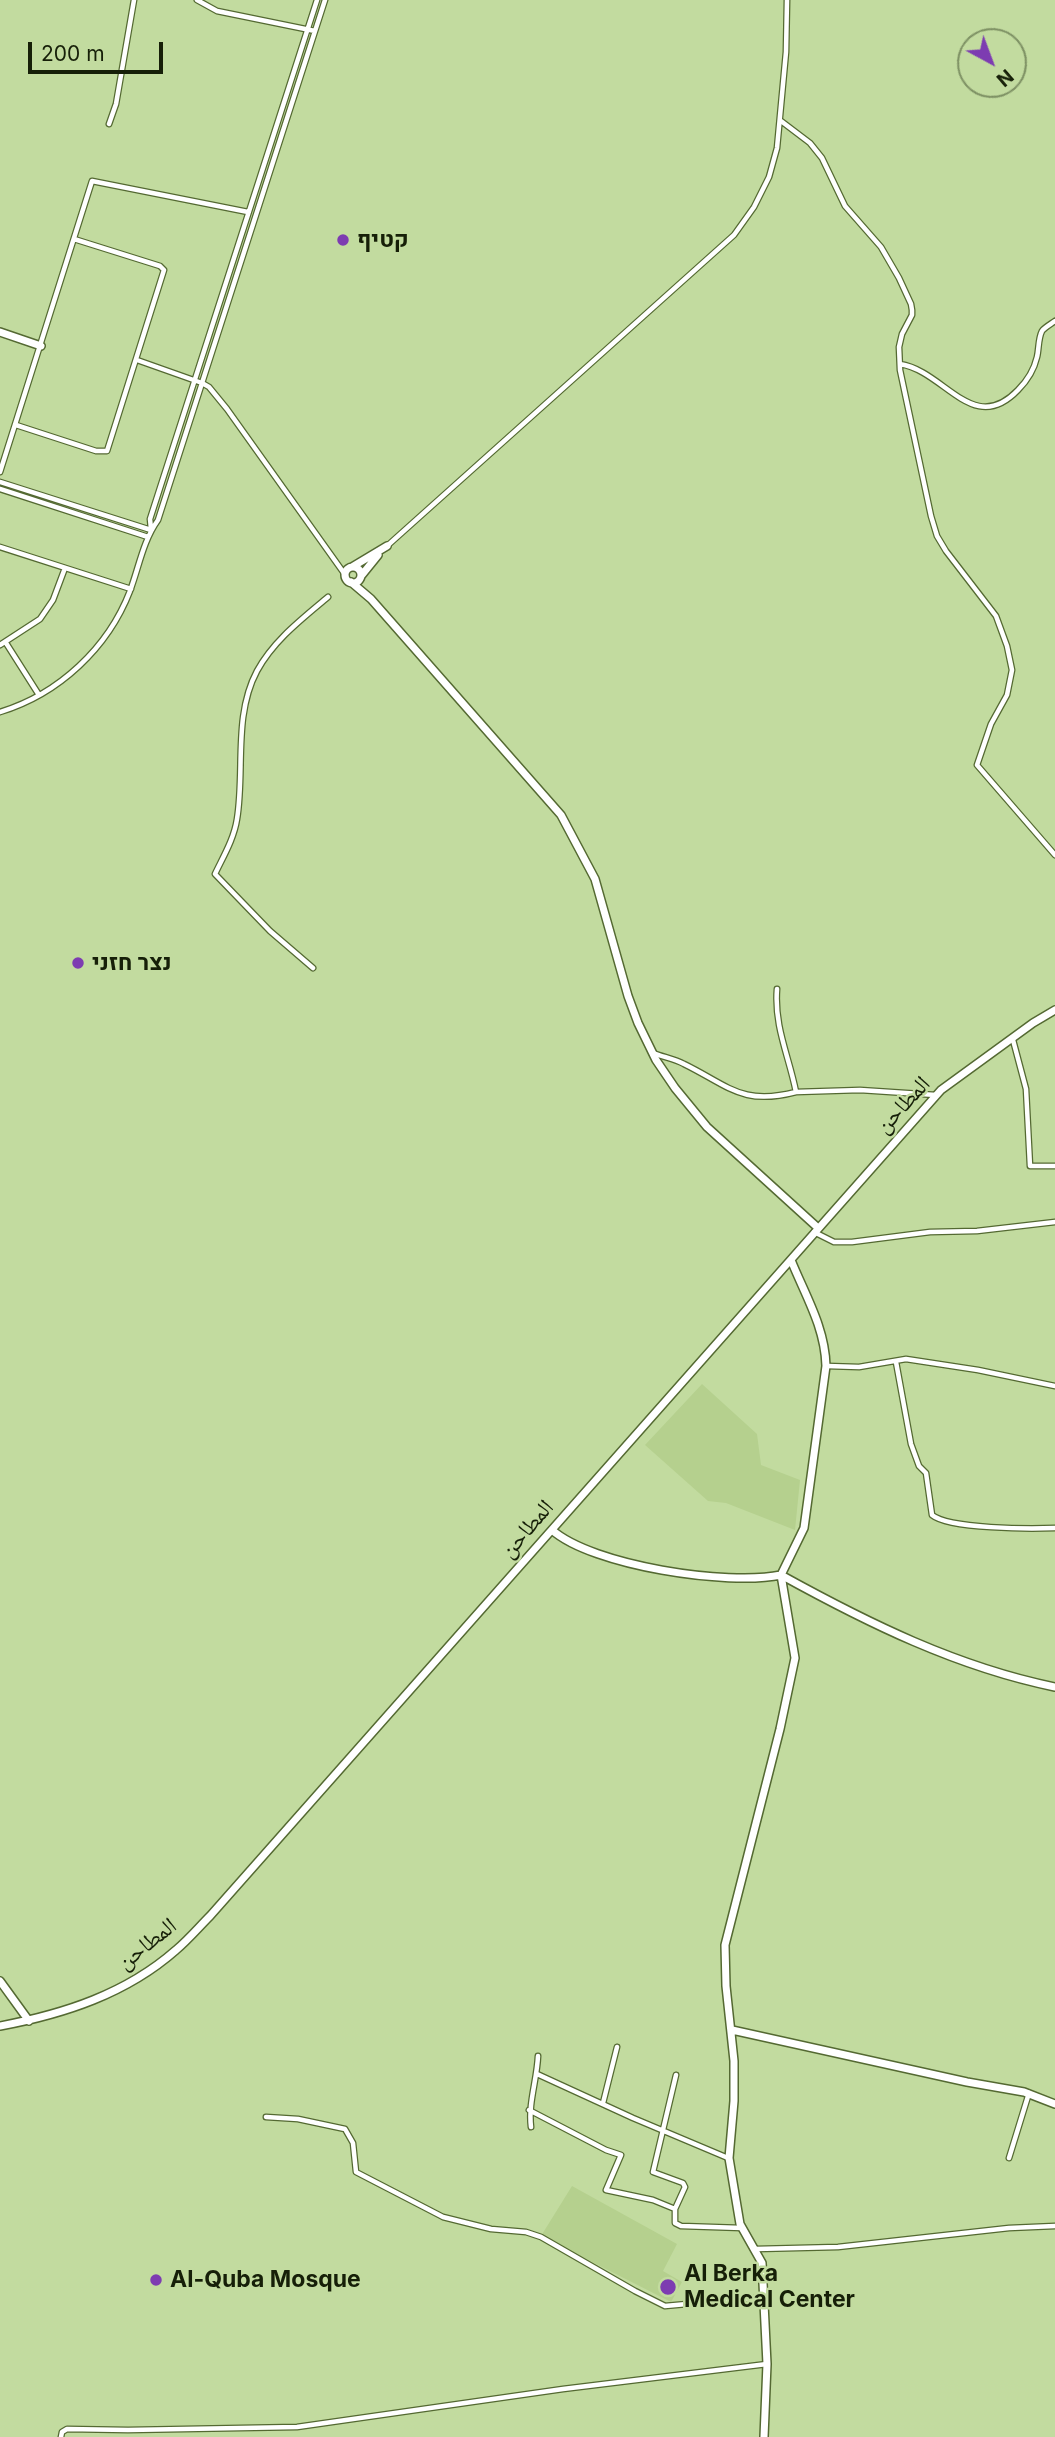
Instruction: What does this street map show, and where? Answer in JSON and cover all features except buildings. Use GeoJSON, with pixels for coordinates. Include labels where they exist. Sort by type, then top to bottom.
{"type":"FeatureCollection","features":[{"type":"Feature","properties":{"kind":"street"},"geometry":{"type":"LineString","coordinates":[[109,124],[116,104],[134,0]]}},
{"type":"Feature","properties":{"kind":"street"},"geometry":{"type":"LineString","coordinates":[[197,0],[217,10],[315,31]]}},
{"type":"Feature","properties":{"kind":"street"},"geometry":{"type":"LineString","coordinates":[[152,530],[150,519],[317,0]]}},
{"type":"Feature","properties":{"kind":"street"},"geometry":{"type":"LineString","coordinates":[[0,712],[19,706],[74,672],[106,637],[122,611],[148,537],[158,520],[325,0]]}},
{"type":"Feature","properties":{"kind":"street"},"geometry":{"type":"LineString","coordinates":[[348,573],[387,546],[734,235],[754,207],[769,177],[780,121],[787,0]]}},
{"type":"Feature","properties":{"kind":"street"},"geometry":{"type":"LineString","coordinates":[[780,121],[810,143],[822,158],[845,206],[881,247],[911,304],[912,315],[902,334],[900,364],[937,536],[996,617],[1007,646],[1012,670],[1007,695],[991,724],[977,765],[1055,855]]}},
{"type":"Feature","properties":{"kind":"street"},"geometry":{"type":"LineString","coordinates":[[0,472],[92,181],[248,212]]}},
{"type":"Feature","properties":{"kind":"street"},"geometry":{"type":"LineString","coordinates":[[16,425],[96,451],[107,451],[137,360],[164,270],[160,265],[74,239]]}},
{"type":"Feature","properties":{"kind":"street"},"geometry":{"type":"LineString","coordinates":[[900,364],[915,368],[974,406],[995,405],[1010,398],[1028,379],[1041,333],[1055,321]]}},
{"type":"Feature","properties":{"kind":"street"},"geometry":{"type":"LineString","coordinates":[[0,332],[41,346]]}},
{"type":"Feature","properties":{"kind":"street"},"geometry":{"type":"LineString","coordinates":[[137,360],[209,387],[348,573],[561,815],[595,879],[628,996],[653,1053],[675,1088],[707,1128],[815,1230],[834,1242],[852,1242],[930,1232],[977,1231],[1055,1222]]}},
{"type":"Feature","properties":{"kind":"street"},"geometry":{"type":"LineString","coordinates":[[0,482],[152,530]]}},
{"type":"Feature","properties":{"kind":"street"},"geometry":{"type":"LineString","coordinates":[[0,489],[148,537]]}},
{"type":"Feature","properties":{"kind":"street"},"geometry":{"type":"LineString","coordinates":[[348,573],[356,582],[387,546]]}},
{"type":"Feature","properties":{"kind":"street"},"geometry":{"type":"LineString","coordinates":[[0,547],[131,589]]}},
{"type":"Feature","properties":{"kind":"street"},"geometry":{"type":"LineString","coordinates":[[39,695],[3,644],[40,619],[53,600],[65,568]]}},
{"type":"Feature","properties":{"kind":"street"},"geometry":{"type":"LineString","coordinates":[[348,573],[359,570],[371,599]]}},
{"type":"Feature","properties":{"kind":"street"},"geometry":{"type":"LineString","coordinates":[[313,968],[270,931],[215,874],[237,820],[243,713],[250,687],[257,671],[281,638],[328,597]]}},
{"type":"Feature","properties":{"kind":"street"},"geometry":{"type":"LineString","coordinates":[[777,989],[777,1022],[791,1064],[796,1092]]}},
{"type":"Feature","properties":{"kind":"street","name":"المطاحن"},"geometry":{"type":"LineString","coordinates":[[0,2026],[72,2009],[110,1994],[152,1969],[177,1950],[944,1087],[1055,1010]]}},
{"type":"Feature","properties":{"kind":"street"},"geometry":{"type":"LineString","coordinates":[[1013,1040],[1026,1089],[1030,1166],[1055,1166]]}},
{"type":"Feature","properties":{"kind":"street"},"geometry":{"type":"LineString","coordinates":[[653,1053],[683,1063],[746,1096],[775,1097],[796,1092],[860,1090],[937,1095]]}},
{"type":"Feature","properties":{"kind":"street"},"geometry":{"type":"LineString","coordinates":[[764,2437],[767,2364],[762,2263],[743,2228],[734,2199],[729,2158],[734,2101],[725,1945],[780,1729],[795,1658],[781,1575],[804,1528],[826,1366],[815,1312],[791,1260]]}},
{"type":"Feature","properties":{"kind":"street"},"geometry":{"type":"LineString","coordinates":[[826,1366],[859,1367],[906,1359],[1055,1386]]}},
{"type":"Feature","properties":{"kind":"street"},"geometry":{"type":"LineString","coordinates":[[896,1362],[911,1444],[919,1466],[926,1473],[932,1514],[939,1520],[985,1526],[1023,1530],[1055,1528]]}},
{"type":"Feature","properties":{"kind":"street"},"geometry":{"type":"LineString","coordinates":[[552,1530],[562,1539],[580,1548],[641,1567],[740,1578],[781,1575],[860,1617],[925,1647],[1007,1675],[1055,1687]]}},
{"type":"Feature","properties":{"kind":"street"},"geometry":{"type":"LineString","coordinates":[[0,1981],[29,2021]]}},
{"type":"Feature","properties":{"kind":"street"},"geometry":{"type":"LineString","coordinates":[[732,2030],[1029,2093],[1055,2104]]}},
{"type":"Feature","properties":{"kind":"street"},"geometry":{"type":"LineString","coordinates":[[603,2103],[617,2047]]}},
{"type":"Feature","properties":{"kind":"street"},"geometry":{"type":"LineString","coordinates":[[531,2127],[529,2110],[538,2056]]}},
{"type":"Feature","properties":{"kind":"street"},"geometry":{"type":"LineString","coordinates":[[537,2074],[729,2158]]}},
{"type":"Feature","properties":{"kind":"street"},"geometry":{"type":"LineString","coordinates":[[676,2076],[653,2172],[683,2183],[685,2187],[675,2209],[674,2220],[681,2226],[743,2228]]}},
{"type":"Feature","properties":{"kind":"street"},"geometry":{"type":"LineString","coordinates":[[1009,2158],[1029,2093]]}},
{"type":"Feature","properties":{"kind":"street"},"geometry":{"type":"LineString","coordinates":[[529,2110],[621,2155],[606,2190],[653,2200],[675,2209]]}},
{"type":"Feature","properties":{"kind":"street"},"geometry":{"type":"LineString","coordinates":[[266,2117],[298,2119],[345,2129],[354,2143],[356,2172],[443,2217],[491,2229],[526,2232],[541,2238],[665,2306],[765,2297]]}},
{"type":"Feature","properties":{"kind":"street"},"geometry":{"type":"LineString","coordinates":[[756,2249],[838,2246],[1009,2228],[1055,2226]]}},
{"type":"Feature","properties":{"kind":"street"},"geometry":{"type":"LineString","coordinates":[[61,2437],[67,2428],[128,2430],[297,2427],[562,2389],[767,2364]]}},
{"type":"Feature","properties":{"kind":"shaded area"},"geometry":{"type":"Polygon","coordinates":[[[702,1384],[757,1434],[761,1465],[800,1480],[795,1530],[726,1503],[708,1501],[645,1445],[702,1384]]]}},
{"type":"Feature","properties":{"kind":"shaded area"},"geometry":{"type":"Polygon","coordinates":[[[572,2186],[677,2244],[663,2271],[682,2282],[671,2302],[541,2236],[572,2186]]]}},
{"type":"Feature","properties":{"kind":"place","name":"קטיף"},"geometry":{"type":"Point","coordinates":[343,240]}},
{"type":"Feature","properties":{"kind":"place","name":"נצר חזני"},"geometry":{"type":"Point","coordinates":[78,963]}},
{"type":"Feature","properties":{"kind":"place","name":"Al-Quba Mosque"},"geometry":{"type":"Point","coordinates":[156,2280]}},
{"type":"Feature","properties":{"kind":"place","name":"Al Berka Medical Center"},"geometry":{"type":"Point","coordinates":[668,2287]}}]}
